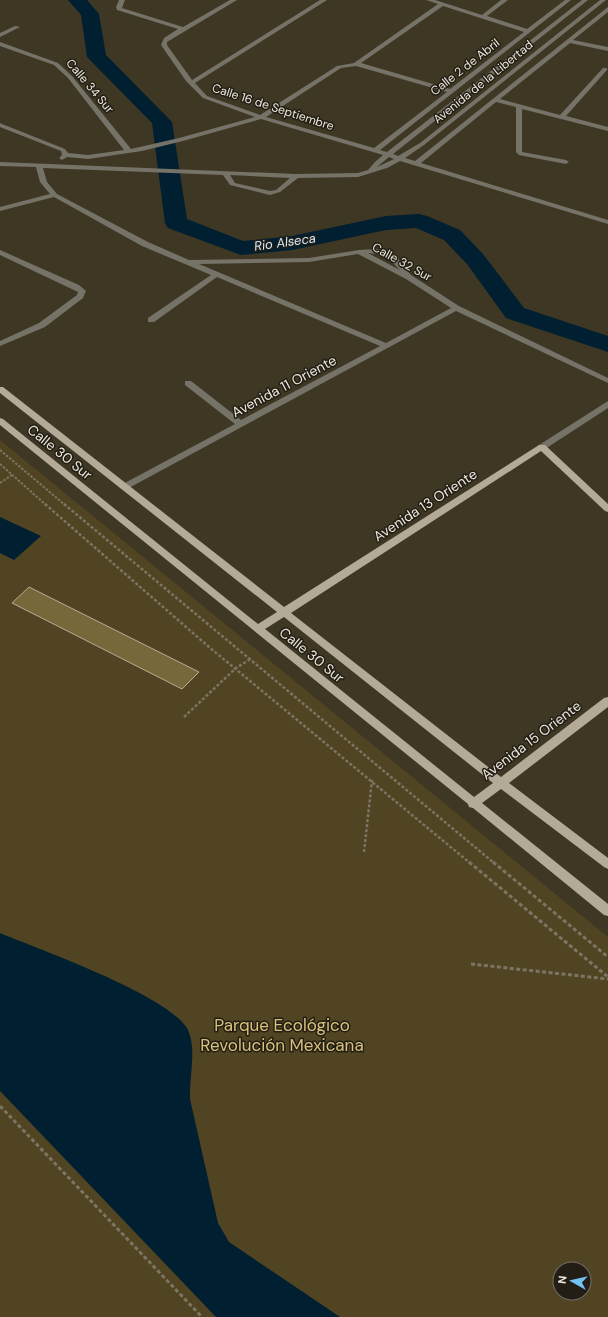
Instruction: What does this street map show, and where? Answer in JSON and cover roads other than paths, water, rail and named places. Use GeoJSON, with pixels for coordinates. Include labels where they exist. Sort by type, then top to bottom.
{"type":"FeatureCollection","features":[{"type":"Feature","properties":{"kind":"main road","name":"Calle 30 Sur"},"geometry":{"type":"LineString","coordinates":[[0,389],[500,782],[608,864]]}},
{"type":"Feature","properties":{"kind":"main road","name":"Calle 30 Sur"},"geometry":{"type":"LineString","coordinates":[[0,421],[473,804],[608,911]]}},
{"type":"Feature","properties":{"kind":"main road"},"geometry":{"type":"LineString","coordinates":[[542,446],[608,509]]}},
{"type":"Feature","properties":{"kind":"main road","name":"Avenida 13 Oriente"},"geometry":{"type":"LineString","coordinates":[[258,629],[542,446]]}},
{"type":"Feature","properties":{"kind":"main road","name":"Avenida 15 Oriente"},"geometry":{"type":"LineString","coordinates":[[473,804],[608,701]]}},
{"type":"Feature","properties":{"kind":"street"},"geometry":{"type":"LineString","coordinates":[[122,0],[119,9],[183,29],[234,0]]}},
{"type":"Feature","properties":{"kind":"street"},"geometry":{"type":"LineString","coordinates":[[191,84],[324,0]]}},
{"type":"Feature","properties":{"kind":"street"},"geometry":{"type":"LineString","coordinates":[[429,0],[528,31]]}},
{"type":"Feature","properties":{"kind":"street"},"geometry":{"type":"LineString","coordinates":[[482,17],[505,0]]}},
{"type":"Feature","properties":{"kind":"street","name":"Calle 2 de Abril"},"geometry":{"type":"LineString","coordinates":[[375,151],[568,0]]}},
{"type":"Feature","properties":{"kind":"street","name":"Avenida de la Libertad"},"geometry":{"type":"LineString","coordinates":[[370,171],[377,162],[430,123],[585,0]]}},
{"type":"Feature","properties":{"kind":"street","name":"Avenida de la Libertad"},"geometry":{"type":"LineString","coordinates":[[0,164],[296,176],[339,177],[358,175],[385,167],[444,127],[603,0]]}},
{"type":"Feature","properties":{"kind":"street"},"geometry":{"type":"LineString","coordinates":[[48,166],[66,155],[78,157],[102,156],[142,149],[181,140],[261,117],[339,67],[356,64],[442,4]]}},
{"type":"Feature","properties":{"kind":"street"},"geometry":{"type":"LineString","coordinates":[[417,164],[608,9]]}},
{"type":"Feature","properties":{"kind":"street"},"geometry":{"type":"LineString","coordinates":[[0,35],[17,27]]}},
{"type":"Feature","properties":{"kind":"street","name":"Calle 16 de Septiembre"},"geometry":{"type":"LineString","coordinates":[[183,29],[164,42],[164,45],[191,84],[205,97],[261,117],[608,222]]}},
{"type":"Feature","properties":{"kind":"street"},"geometry":{"type":"LineString","coordinates":[[570,41],[608,49]]}},
{"type":"Feature","properties":{"kind":"street","name":"Calle 34 Sur"},"geometry":{"type":"LineString","coordinates":[[0,44],[56,64],[70,77],[129,151]]}},
{"type":"Feature","properties":{"kind":"street"},"geometry":{"type":"LineString","coordinates":[[356,64],[451,91]]}},
{"type":"Feature","properties":{"kind":"street"},"geometry":{"type":"LineString","coordinates":[[562,117],[605,69]]}},
{"type":"Feature","properties":{"kind":"street"},"geometry":{"type":"LineString","coordinates":[[495,100],[608,129]]}},
{"type":"Feature","properties":{"kind":"street"},"geometry":{"type":"LineString","coordinates":[[519,106],[519,152],[521,154],[566,162]]}},
{"type":"Feature","properties":{"kind":"street"},"geometry":{"type":"LineString","coordinates":[[430,123],[444,127]]}},
{"type":"Feature","properties":{"kind":"street"},"geometry":{"type":"LineString","coordinates":[[0,126],[56,146],[64,150],[66,155]]}},
{"type":"Feature","properties":{"kind":"street"},"geometry":{"type":"LineString","coordinates":[[96,167],[94,161],[102,156]]}},
{"type":"Feature","properties":{"kind":"street","name":"Calle 32 Sur"},"geometry":{"type":"LineString","coordinates":[[39,166],[41,178],[45,186],[55,195],[132,238],[387,346]]}},
{"type":"Feature","properties":{"kind":"street"},"geometry":{"type":"LineString","coordinates":[[226,172],[232,184],[270,193],[278,191],[296,176]]}},
{"type":"Feature","properties":{"kind":"street"},"geometry":{"type":"LineString","coordinates":[[0,209],[55,195]]}},
{"type":"Feature","properties":{"kind":"street"},"geometry":{"type":"LineString","coordinates":[[359,252],[379,250],[388,252],[395,258],[409,277]]}},
{"type":"Feature","properties":{"kind":"street"},"geometry":{"type":"LineString","coordinates":[[0,252],[82,291],[80,296],[49,320],[0,344]]}},
{"type":"Feature","properties":{"kind":"street","name":"Calle 32 Sur"},"geometry":{"type":"LineString","coordinates":[[188,262],[309,260],[359,252],[409,277],[456,308],[608,381]]}},
{"type":"Feature","properties":{"kind":"street"},"geometry":{"type":"LineString","coordinates":[[151,320],[217,274]]}},
{"type":"Feature","properties":{"kind":"street","name":"Avenida 11 Oriente"},"geometry":{"type":"LineString","coordinates":[[124,487],[456,308]]}},
{"type":"Feature","properties":{"kind":"street"},"geometry":{"type":"LineString","coordinates":[[188,383],[241,424]]}},
{"type":"Feature","properties":{"kind":"street","name":"Avenida 13 Oriente"},"geometry":{"type":"LineString","coordinates":[[542,446],[608,404]]}},
{"type":"Feature","properties":{"kind":"water"},"geometry":{"type":"Polygon","coordinates":[[[0,517],[41,536],[14,560],[0,553],[0,517]]]}},
{"type":"Feature","properties":{"kind":"water"},"geometry":{"type":"Polygon","coordinates":[[[0,933],[102,975],[157,1003],[177,1017],[188,1030],[191,1038],[192,1055],[190,1099],[218,1223],[229,1242],[340,1317],[216,1317],[0,1091],[0,933]]]}},
{"type":"Feature","properties":{"kind":"waterway","name":"Rio Alseca"},"geometry":{"type":"LineString","coordinates":[[77,0],[90,14],[97,57],[162,122],[176,223],[241,248],[292,243],[386,223],[419,221],[452,235],[475,259],[515,313],[608,344]]}},
{"type":"Feature","properties":{"kind":"park label","name":"Parque Ecológico Revolución Mexicana"},"geometry":{"type":"Point","coordinates":[282,1035]}}]}
